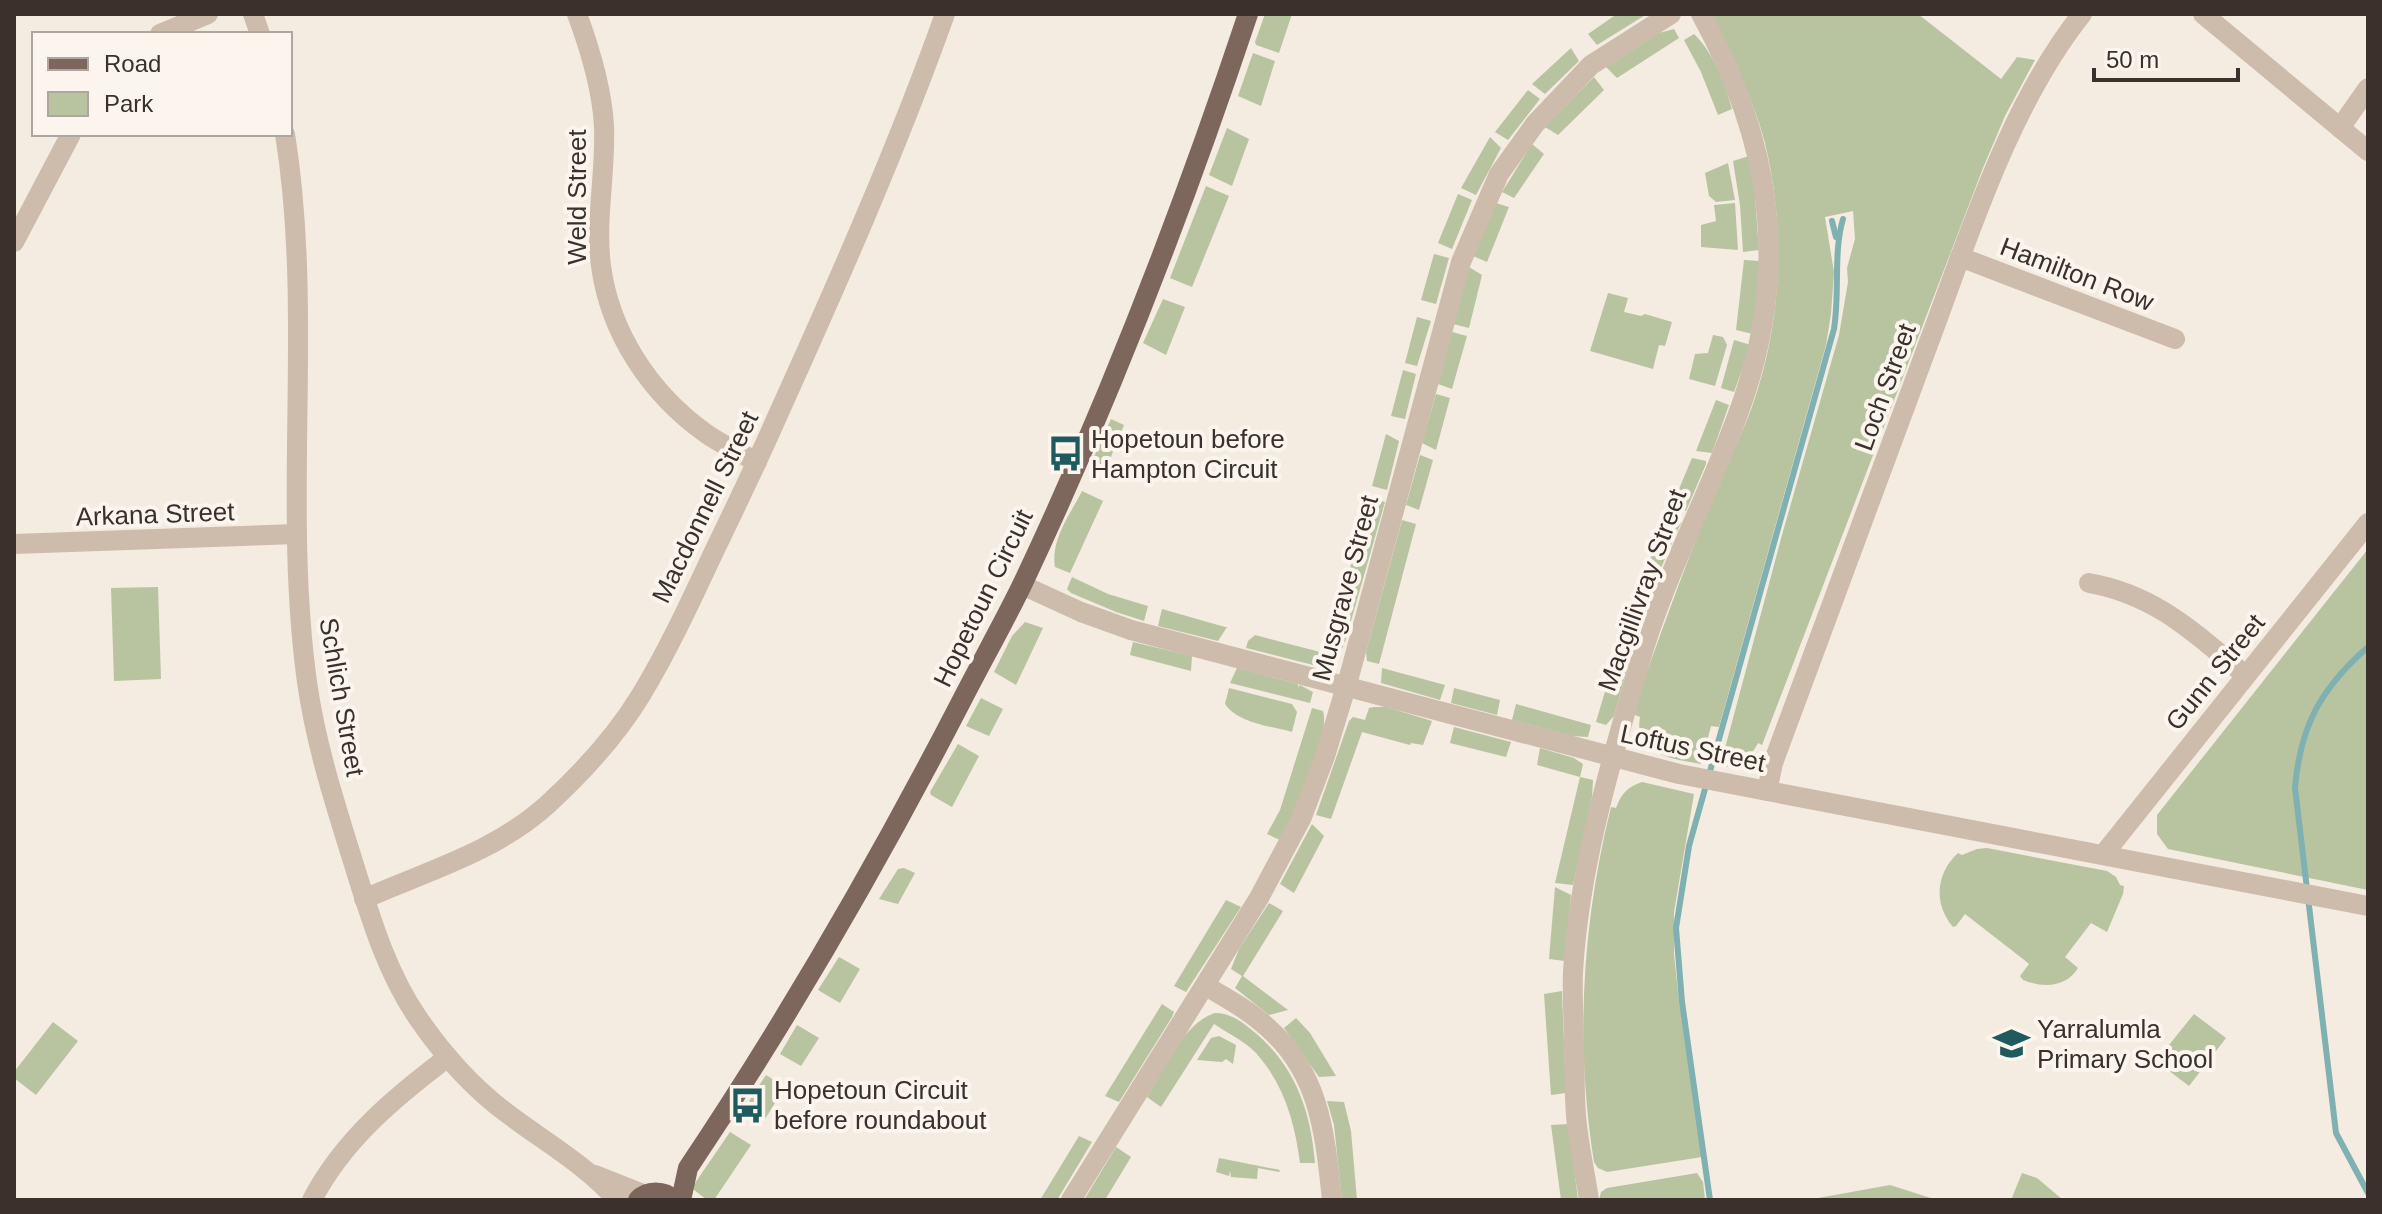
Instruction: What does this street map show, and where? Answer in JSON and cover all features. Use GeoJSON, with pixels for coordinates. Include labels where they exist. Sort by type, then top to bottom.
{"type":"FeatureCollection","features":[{"type":"Feature","properties":{"kind":"main road","name":"Hopetoun Circuit"},"geometry":{"type":"LineString","coordinates":[[653,1197],[688,1168],[805,986],[872,870],[1022,585],[1145,303],[1193,177],[1248,14]]}},
{"type":"Feature","properties":{"kind":"main road","name":"Hopetoun Circuit"},"geometry":{"type":"LineString","coordinates":[[681,1200],[688,1168]]}},
{"type":"Feature","properties":{"kind":"street"},"geometry":{"type":"LineString","coordinates":[[165,32],[208,14]]}},
{"type":"Feature","properties":{"kind":"street","name":"Weld Street"},"geometry":{"type":"LineString","coordinates":[[577,14],[597,80],[604,124],[601,265],[614,316],[628,350],[660,394],[704,432],[757,462]]}},
{"type":"Feature","properties":{"kind":"street","name":"Macdonnell Street"},"geometry":{"type":"LineString","coordinates":[[364,899],[468,857],[508,834],[545,807],[610,738],[641,695],[698,586],[757,462],[845,266],[945,14]]}},
{"type":"Feature","properties":{"kind":"street","name":"Musgrave Street"},"geometry":{"type":"LineString","coordinates":[[1071,1200],[1206,986],[1269,880],[1302,817],[1346,686],[1461,262],[1489,194],[1517,146],[1570,85],[1605,54],[1671,14]]}},
{"type":"Feature","properties":{"kind":"street","name":"Macgillivray Street"},"geometry":{"type":"LineString","coordinates":[[1589,1200],[1576,1114],[1573,969],[1582,890],[1640,660],[1663,595],[1742,402],[1757,354],[1766,309],[1769,221],[1757,146],[1733,81],[1701,14]]}},
{"type":"Feature","properties":{"kind":"street","name":"Loch Street"},"geometry":{"type":"LineString","coordinates":[[1767,791],[1773,763],[1960,257],[2031,92],[2066,34],[2082,14]]}},
{"type":"Feature","properties":{"kind":"street"},"geometry":{"type":"LineString","coordinates":[[2203,14],[2368,151]]}},
{"type":"Feature","properties":{"kind":"street"},"geometry":{"type":"LineString","coordinates":[[2340,128],[2368,88]]}},
{"type":"Feature","properties":{"kind":"street"},"geometry":{"type":"LineString","coordinates":[[14,242],[70,136]]}},
{"type":"Feature","properties":{"kind":"street","name":"Schlich Street"},"geometry":{"type":"LineString","coordinates":[[285,136],[294,193],[298,259],[297,534],[302,630],[321,755],[364,899],[392,970],[417,1017],[448,1057],[505,1112],[592,1174],[617,1200]]}},
{"type":"Feature","properties":{"kind":"street","name":"Hamilton Row"},"geometry":{"type":"LineString","coordinates":[[1960,257],[2175,339]]}},
{"type":"Feature","properties":{"kind":"street","name":"Gunn Street"},"geometry":{"type":"LineString","coordinates":[[2103,855],[2368,523]]}},
{"type":"Feature","properties":{"kind":"street","name":"Arkana Street"},"geometry":{"type":"LineString","coordinates":[[14,544],[297,534]]}},
{"type":"Feature","properties":{"kind":"street"},"geometry":{"type":"LineString","coordinates":[[2089,583],[2112,587],[2150,602],[2190,629],[2245,675]]}},
{"type":"Feature","properties":{"kind":"street","name":"Loftus Street"},"geometry":{"type":"LineString","coordinates":[[1022,585],[1081,612],[1131,630],[1613,758],[1707,780],[2368,906]]}},
{"type":"Feature","properties":{"kind":"street"},"geometry":{"type":"LineString","coordinates":[[1206,986],[1266,1026],[1295,1058],[1313,1090],[1325,1135],[1332,1200]]}},
{"type":"Feature","properties":{"kind":"street"},"geometry":{"type":"LineString","coordinates":[[312,1200],[328,1170],[393,1099],[448,1057]]}},
{"type":"Feature","properties":{"kind":"street","name":"Schlich Street"},"geometry":{"type":"LineString","coordinates":[[592,1174],[653,1197]]}},
{"type":"Feature","properties":{"kind":"green space"},"geometry":{"type":"Polygon","coordinates":[[[1265,14],[1292,14],[1279,53],[1256,45],[1265,14]]]}},
{"type":"Feature","properties":{"kind":"green space"},"geometry":{"type":"Polygon","coordinates":[[[1617,14],[1647,14],[1597,45],[1588,34],[1617,14]]]}},
{"type":"Feature","properties":{"kind":"green space"},"geometry":{"type":"Polygon","coordinates":[[[1710,14],[1918,14],[2001,79],[2017,57],[2035,60],[2005,116],[1983,168],[1762,745],[1758,743],[1751,754],[1738,764],[1720,767],[1839,335],[1848,282],[1847,268],[1855,239],[1853,211],[1825,217],[1834,272],[1826,345],[1719,727],[1711,726],[1701,764],[1657,753],[1643,740],[1639,730],[1640,717],[1635,715],[1635,708],[1691,553],[1752,407],[1770,342],[1778,276],[1776,209],[1765,143],[1748,93],[1710,14]]]}},
{"type":"Feature","properties":{"kind":"green space"},"geometry":{"type":"Polygon","coordinates":[[[1674,29],[1679,38],[1617,78],[1606,67],[1659,33],[1674,29]]]}},
{"type":"Feature","properties":{"kind":"green space"},"geometry":{"type":"Polygon","coordinates":[[[1694,34],[1713,59],[1732,109],[1718,115],[1684,40],[1694,34]]]}},
{"type":"Feature","properties":{"kind":"green space"},"geometry":{"type":"Polygon","coordinates":[[[1571,48],[1579,61],[1545,94],[1532,84],[1571,48]]]}},
{"type":"Feature","properties":{"kind":"green space"},"geometry":{"type":"Polygon","coordinates":[[[1253,53],[1275,61],[1261,106],[1238,96],[1253,53]]]}},
{"type":"Feature","properties":{"kind":"green space"},"geometry":{"type":"Polygon","coordinates":[[[1594,77],[1604,90],[1558,135],[1545,127],[1594,77]]]}},
{"type":"Feature","properties":{"kind":"green space"},"geometry":{"type":"Polygon","coordinates":[[[1528,90],[1540,99],[1508,140],[1495,132],[1528,90]]]}},
{"type":"Feature","properties":{"kind":"green space"},"geometry":{"type":"Polygon","coordinates":[[[1227,128],[1249,139],[1232,186],[1209,175],[1227,128]]]}},
{"type":"Feature","properties":{"kind":"green space"},"geometry":{"type":"Polygon","coordinates":[[[1490,137],[1501,148],[1476,195],[1461,188],[1490,137]]]}},
{"type":"Feature","properties":{"kind":"green space"},"geometry":{"type":"Polygon","coordinates":[[[1532,144],[1544,154],[1514,198],[1502,192],[1532,144]]]}},
{"type":"Feature","properties":{"kind":"green space"},"geometry":{"type":"Polygon","coordinates":[[[1749,156],[1759,250],[1743,252],[1733,161],[1749,156]]]}},
{"type":"Feature","properties":{"kind":"green space"},"geometry":{"type":"Polygon","coordinates":[[[1728,163],[1735,200],[1716,202],[1709,196],[1705,173],[1728,163]]]}},
{"type":"Feature","properties":{"kind":"green space"},"geometry":{"type":"Polygon","coordinates":[[[1206,186],[1229,196],[1192,287],[1170,278],[1206,186]]]}},
{"type":"Feature","properties":{"kind":"green space"},"geometry":{"type":"Polygon","coordinates":[[[1458,194],[1472,200],[1452,249],[1438,243],[1458,194]]]}},
{"type":"Feature","properties":{"kind":"green space"},"geometry":{"type":"Polygon","coordinates":[[[1496,203],[1509,207],[1487,262],[1473,256],[1496,203]]]}},
{"type":"Feature","properties":{"kind":"green space"},"geometry":{"type":"Polygon","coordinates":[[[1735,203],[1738,250],[1701,247],[1701,225],[1716,221],[1714,205],[1735,203]]]}},
{"type":"Feature","properties":{"kind":"green space"},"geometry":{"type":"Polygon","coordinates":[[[1434,254],[1449,258],[1436,304],[1421,300],[1434,254]]]}},
{"type":"Feature","properties":{"kind":"green space"},"geometry":{"type":"Polygon","coordinates":[[[1744,260],[1760,261],[1753,334],[1736,330],[1744,260]]]}},
{"type":"Feature","properties":{"kind":"green space"},"geometry":{"type":"Polygon","coordinates":[[[1469,267],[1482,275],[1469,328],[1453,324],[1469,267]]]}},
{"type":"Feature","properties":{"kind":"green space"},"geometry":{"type":"Polygon","coordinates":[[[1608,293],[1628,298],[1624,312],[1672,322],[1665,346],[1659,345],[1653,369],[1590,351],[1608,293]]]}},
{"type":"Feature","properties":{"kind":"green space"},"geometry":{"type":"Polygon","coordinates":[[[1163,299],[1185,307],[1166,355],[1143,343],[1163,299]]]}},
{"type":"Feature","properties":{"kind":"green space"},"geometry":{"type":"Polygon","coordinates":[[[1417,317],[1431,321],[1417,366],[1405,363],[1417,317]]]}},
{"type":"Feature","properties":{"kind":"green space"},"geometry":{"type":"Polygon","coordinates":[[[1452,332],[1467,336],[1452,389],[1438,384],[1452,332]]]}},
{"type":"Feature","properties":{"kind":"green space"},"geometry":{"type":"Polygon","coordinates":[[[1713,335],[1723,337],[1727,345],[1715,386],[1689,379],[1695,354],[1708,353],[1713,335]]]}},
{"type":"Feature","properties":{"kind":"green space"},"geometry":{"type":"Polygon","coordinates":[[[1734,340],[1751,345],[1734,392],[1721,388],[1734,340]]]}},
{"type":"Feature","properties":{"kind":"green space"},"geometry":{"type":"Polygon","coordinates":[[[1403,370],[1416,374],[1405,419],[1391,416],[1403,370]]]}},
{"type":"Feature","properties":{"kind":"green space"},"geometry":{"type":"Polygon","coordinates":[[[1436,394],[1450,398],[1436,450],[1422,443],[1436,394]]]}},
{"type":"Feature","properties":{"kind":"green space"},"geometry":{"type":"Polygon","coordinates":[[[1716,400],[1729,405],[1712,453],[1696,451],[1716,400]]]}},
{"type":"Feature","properties":{"kind":"green space"},"geometry":{"type":"Polygon","coordinates":[[[1111,419],[1124,425],[1106,469],[1095,464],[1093,459],[1111,419]]]}},
{"type":"Feature","properties":{"kind":"green space"},"geometry":{"type":"Polygon","coordinates":[[[1386,434],[1399,441],[1387,490],[1372,486],[1386,434]]]}},
{"type":"Feature","properties":{"kind":"green space"},"geometry":{"type":"Polygon","coordinates":[[[1420,455],[1433,460],[1419,510],[1406,505],[1420,455]]]}},
{"type":"Feature","properties":{"kind":"green space"},"geometry":{"type":"Polygon","coordinates":[[[1692,458],[1706,461],[1706,464],[1686,511],[1671,508],[1692,458]]]}},
{"type":"Feature","properties":{"kind":"green space"},"geometry":{"type":"Polygon","coordinates":[[[1082,491],[1103,501],[1070,573],[1055,567],[1054,557],[1063,526],[1082,491]]]}},
{"type":"Feature","properties":{"kind":"green space"},"geometry":{"type":"Polygon","coordinates":[[[1370,497],[1385,502],[1345,642],[1338,654],[1327,650],[1370,497]]]}},
{"type":"Feature","properties":{"kind":"green space"},"geometry":{"type":"Polygon","coordinates":[[[1668,515],[1681,520],[1681,523],[1660,570],[1646,569],[1668,515]]]}},
{"type":"Feature","properties":{"kind":"green space"},"geometry":{"type":"Polygon","coordinates":[[[1402,520],[1416,524],[1379,664],[1367,661],[1366,652],[1402,520]]]}},
{"type":"Feature","properties":{"kind":"green space"},"geometry":{"type":"Polygon","coordinates":[[[2368,549],[2368,890],[2168,849],[2157,834],[2157,815],[2368,549]]]}},
{"type":"Feature","properties":{"kind":"green space"},"geometry":{"type":"Polygon","coordinates":[[[1072,577],[1108,594],[1148,606],[1144,621],[1071,593],[1067,589],[1072,577]]]}},
{"type":"Feature","properties":{"kind":"green space"},"geometry":{"type":"Polygon","coordinates":[[[1642,580],[1656,586],[1636,636],[1622,632],[1642,580]]]}},
{"type":"Feature","properties":{"kind":"green space"},"geometry":{"type":"Polygon","coordinates":[[[158,587],[161,679],[114,681],[111,588],[158,587]]]}},
{"type":"Feature","properties":{"kind":"green space"},"geometry":{"type":"Polygon","coordinates":[[[1162,609],[1227,627],[1218,641],[1158,626],[1162,609]]]}},
{"type":"Feature","properties":{"kind":"green space"},"geometry":{"type":"Polygon","coordinates":[[[1025,622],[1043,628],[1016,685],[994,672],[1012,636],[1025,622]]]}},
{"type":"Feature","properties":{"kind":"green space"},"geometry":{"type":"Polygon","coordinates":[[[1255,635],[1324,653],[1319,665],[1313,665],[1246,648],[1255,635]]]}},
{"type":"Feature","properties":{"kind":"green space"},"geometry":{"type":"Polygon","coordinates":[[[1133,642],[1192,656],[1191,671],[1130,655],[1133,642]]]}},
{"type":"Feature","properties":{"kind":"green space"},"geometry":{"type":"Polygon","coordinates":[[[1619,644],[1633,648],[1614,716],[1606,725],[1596,722],[1619,644]]]}},
{"type":"Feature","properties":{"kind":"green space"},"geometry":{"type":"Polygon","coordinates":[[[1237,668],[1298,684],[1298,687],[1300,685],[1313,692],[1310,703],[1230,683],[1237,668]]]}},
{"type":"Feature","properties":{"kind":"green space"},"geometry":{"type":"Polygon","coordinates":[[[1382,668],[1445,685],[1440,700],[1381,683],[1382,668]]]}},
{"type":"Feature","properties":{"kind":"green space"},"geometry":{"type":"Polygon","coordinates":[[[1229,688],[1292,704],[1297,712],[1292,732],[1238,716],[1225,704],[1229,688]]]}},
{"type":"Feature","properties":{"kind":"green space"},"geometry":{"type":"Polygon","coordinates":[[[1454,688],[1500,700],[1497,715],[1451,703],[1454,688]]]}},
{"type":"Feature","properties":{"kind":"green space"},"geometry":{"type":"Polygon","coordinates":[[[981,698],[1003,709],[989,736],[966,726],[981,698]]]}},
{"type":"Feature","properties":{"kind":"green space"},"geometry":{"type":"Polygon","coordinates":[[[1516,704],[1591,725],[1588,737],[1572,736],[1512,720],[1516,704]]]}},
{"type":"Feature","properties":{"kind":"green space"},"geometry":{"type":"Polygon","coordinates":[[[1386,707],[1432,721],[1423,745],[1410,745],[1362,732],[1331,819],[1316,815],[1349,721],[1353,717],[1365,720],[1369,708],[1386,707]]]}},
{"type":"Feature","properties":{"kind":"green space"},"geometry":{"type":"Polygon","coordinates":[[[1312,708],[1323,711],[1321,738],[1309,776],[1280,840],[1267,834],[1280,810],[1312,708]]]}},
{"type":"Feature","properties":{"kind":"green space"},"geometry":{"type":"Polygon","coordinates":[[[1454,727],[1511,742],[1506,757],[1450,743],[1454,727]]]}},
{"type":"Feature","properties":{"kind":"green space"},"geometry":{"type":"Polygon","coordinates":[[[958,744],[979,756],[952,807],[930,792],[958,744]]]}},
{"type":"Feature","properties":{"kind":"green space"},"geometry":{"type":"Polygon","coordinates":[[[1540,748],[1574,758],[1583,764],[1580,777],[1537,765],[1540,748]]]}},
{"type":"Feature","properties":{"kind":"green space"},"geometry":{"type":"Polygon","coordinates":[[[1580,777],[1593,780],[1592,797],[1573,885],[1555,883],[1580,777]]]}},
{"type":"Feature","properties":{"kind":"green space"},"geometry":{"type":"Polygon","coordinates":[[[1642,782],[1694,794],[1674,912],[1674,954],[1702,1157],[1607,1172],[1594,1162],[1588,1117],[1583,1028],[1588,939],[1593,895],[1611,807],[1616,808],[1625,792],[1642,782]]]}},
{"type":"Feature","properties":{"kind":"green space"},"geometry":{"type":"Polygon","coordinates":[[[1312,824],[1324,836],[1294,893],[1280,884],[1312,824]]]}},
{"type":"Feature","properties":{"kind":"green space"},"geometry":{"type":"Polygon","coordinates":[[[1987,848],[2107,871],[2124,886],[2107,932],[2091,923],[2065,957],[2078,968],[2067,979],[2046,985],[2023,980],[2020,976],[2029,964],[2023,959],[1965,914],[1953,927],[1947,918],[1940,899],[1941,879],[1945,870],[1958,853],[1962,855],[1987,848]]]}},
{"type":"Feature","properties":{"kind":"green space"},"geometry":{"type":"Polygon","coordinates":[[[898,869],[915,873],[898,904],[879,899],[898,869]]]}},
{"type":"Feature","properties":{"kind":"green space"},"geometry":{"type":"Polygon","coordinates":[[[1555,887],[1571,895],[1565,961],[1549,959],[1555,887]]]}},
{"type":"Feature","properties":{"kind":"green space"},"geometry":{"type":"Polygon","coordinates":[[[1226,900],[1241,907],[1186,992],[1174,986],[1226,900]]]}},
{"type":"Feature","properties":{"kind":"green space"},"geometry":{"type":"Polygon","coordinates":[[[1269,903],[1283,911],[1243,976],[1288,1010],[1269,1015],[1235,988],[1242,976],[1231,969],[1239,949],[1269,903]]]}},
{"type":"Feature","properties":{"kind":"green space"},"geometry":{"type":"Polygon","coordinates":[[[839,957],[860,969],[840,1003],[818,990],[839,957]]]}},
{"type":"Feature","properties":{"kind":"green space"},"geometry":{"type":"Polygon","coordinates":[[[1562,991],[1566,1093],[1551,1095],[1544,994],[1562,991]]]}},
{"type":"Feature","properties":{"kind":"green space"},"geometry":{"type":"Polygon","coordinates":[[[1162,1004],[1174,1012],[1172,1017],[1119,1102],[1105,1096],[1162,1004]]]}},
{"type":"Feature","properties":{"kind":"green space"},"geometry":{"type":"Polygon","coordinates":[[[1215,1013],[1230,1016],[1244,1024],[1268,1044],[1290,1074],[1305,1107],[1315,1163],[1300,1163],[1287,1105],[1266,1065],[1247,1045],[1214,1024],[1161,1107],[1147,1097],[1184,1037],[1204,1018],[1215,1013]]]}},
{"type":"Feature","properties":{"kind":"green space"},"geometry":{"type":"Polygon","coordinates":[[[2194,1014],[2226,1038],[2189,1086],[2156,1061],[2194,1014]]]}},
{"type":"Feature","properties":{"kind":"green space"},"geometry":{"type":"Polygon","coordinates":[[[1296,1018],[1310,1033],[1336,1076],[1319,1077],[1284,1028],[1296,1018]]]}},
{"type":"Feature","properties":{"kind":"green space"},"geometry":{"type":"Polygon","coordinates":[[[53,1022],[78,1041],[36,1095],[14,1078],[14,1072],[53,1022]]]}},
{"type":"Feature","properties":{"kind":"green space"},"geometry":{"type":"Polygon","coordinates":[[[797,1025],[819,1038],[801,1066],[780,1054],[797,1025]]]}},
{"type":"Feature","properties":{"kind":"green space"},"geometry":{"type":"Polygon","coordinates":[[[1219,1036],[1236,1045],[1233,1064],[1226,1059],[1222,1062],[1197,1060],[1211,1038],[1219,1036]]]}},
{"type":"Feature","properties":{"kind":"green space"},"geometry":{"type":"Polygon","coordinates":[[[766,1075],[785,1087],[765,1119],[753,1111],[749,1101],[766,1075]]]}},
{"type":"Feature","properties":{"kind":"green space"},"geometry":{"type":"Polygon","coordinates":[[[1327,1101],[1344,1102],[1351,1131],[1357,1200],[1342,1200],[1334,1125],[1327,1101]]]}},
{"type":"Feature","properties":{"kind":"green space"},"geometry":{"type":"Polygon","coordinates":[[[1569,1124],[1578,1200],[1561,1200],[1551,1125],[1569,1124]]]}},
{"type":"Feature","properties":{"kind":"green space"},"geometry":{"type":"Polygon","coordinates":[[[730,1132],[751,1145],[714,1200],[707,1200],[693,1186],[730,1132]]]}},
{"type":"Feature","properties":{"kind":"green space"},"geometry":{"type":"Polygon","coordinates":[[[1079,1136],[1092,1142],[1057,1200],[1040,1200],[1079,1136]]]}},
{"type":"Feature","properties":{"kind":"green space"},"geometry":{"type":"Polygon","coordinates":[[[1116,1147],[1131,1157],[1105,1200],[1084,1200],[1116,1147]]]}},
{"type":"Feature","properties":{"kind":"green space"},"geometry":{"type":"Polygon","coordinates":[[[1219,1158],[1280,1170],[1258,1168],[1257,1179],[1231,1177],[1230,1171],[1229,1176],[1216,1172],[1219,1158]]]}},
{"type":"Feature","properties":{"kind":"green space"},"geometry":{"type":"Polygon","coordinates":[[[1697,1173],[1703,1182],[1705,1200],[1599,1200],[1601,1192],[1607,1188],[1697,1173]]]}},
{"type":"Feature","properties":{"kind":"green space"},"geometry":{"type":"Polygon","coordinates":[[[2022,1173],[2037,1178],[2063,1200],[2011,1200],[2022,1173]]]}},
{"type":"Feature","properties":{"kind":"green space"},"geometry":{"type":"Polygon","coordinates":[[[1890,1185],[1937,1200],[1807,1200],[1890,1185]]]}},
{"type":"Feature","properties":{"kind":"waterway"},"geometry":{"type":"LineString","coordinates":[[1710,1200],[1682,1002],[1676,928],[1689,846],[1834,329],[1838,245],[1843,219]]}},
{"type":"Feature","properties":{"kind":"waterway"},"geometry":{"type":"LineString","coordinates":[[1832,221],[1836,237]]}},
{"type":"Feature","properties":{"kind":"waterway"},"geometry":{"type":"LineString","coordinates":[[2368,647],[2337,678],[2316,710],[2302,746],[2295,788],[2336,1133],[2368,1193]]}},
{"type":"Feature","properties":{"kind":"place","name":"Hopetoun before Hampton Circuit"},"geometry":{"type":"Point","coordinates":[1065,454]}},
{"type":"Feature","properties":{"kind":"place","name":"Yarralumla Primary School"},"geometry":{"type":"Point","coordinates":[2011,1044]}},
{"type":"Feature","properties":{"kind":"place","name":"Hopetoun Circuit before roundabout"},"geometry":{"type":"Point","coordinates":[748,1105]}}]}
